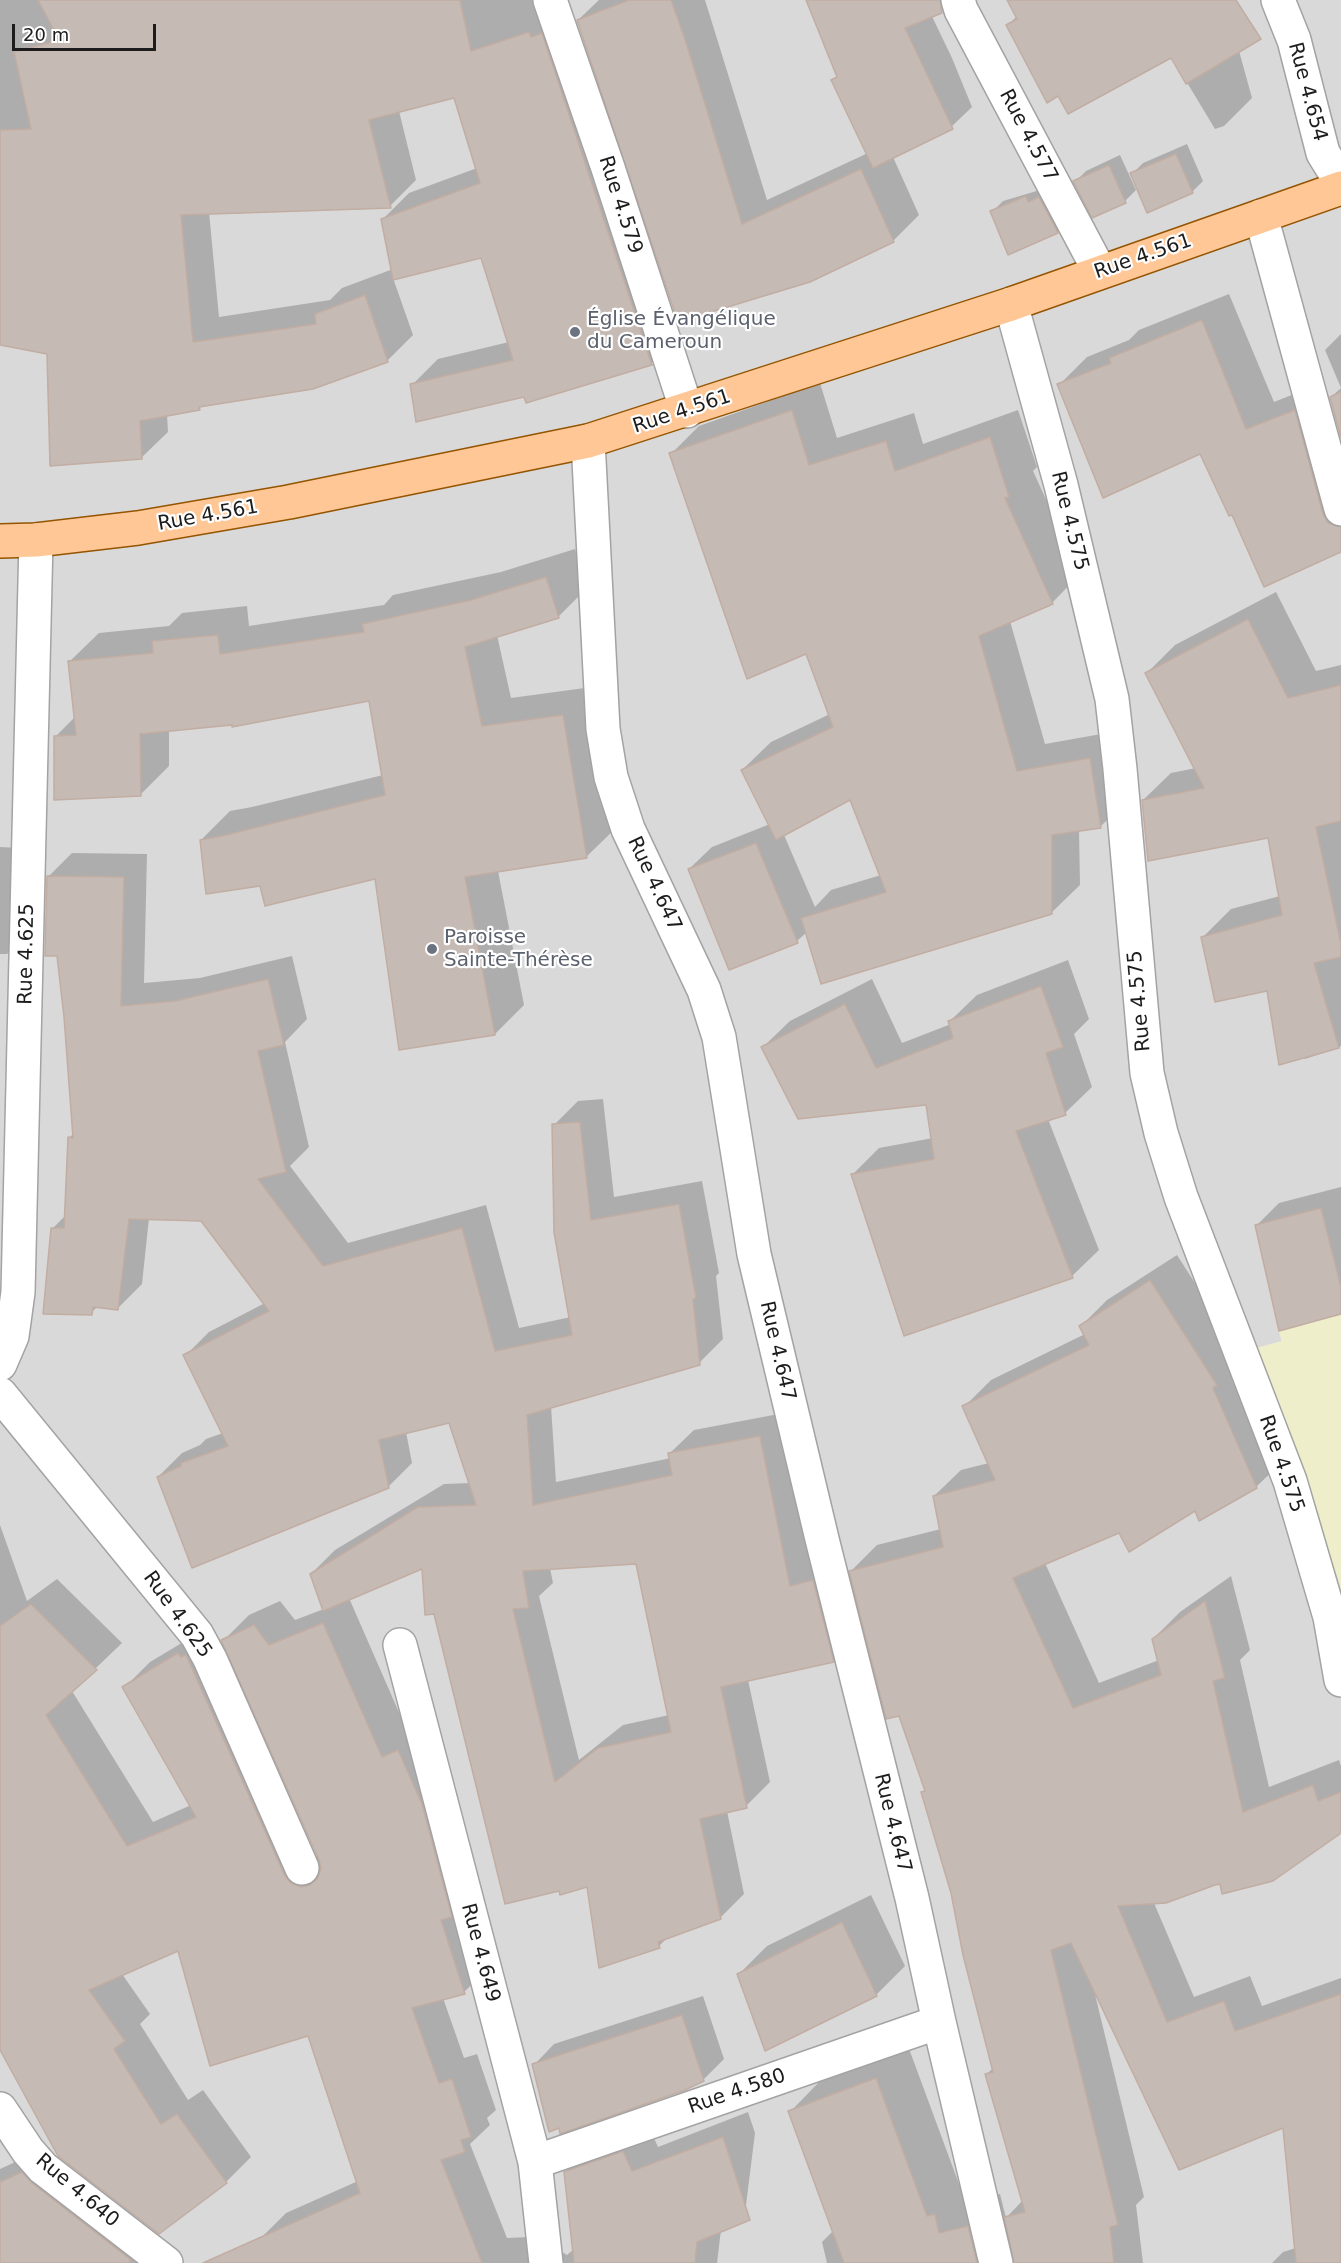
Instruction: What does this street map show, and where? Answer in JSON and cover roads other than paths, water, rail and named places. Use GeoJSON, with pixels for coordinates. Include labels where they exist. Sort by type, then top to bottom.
{"type":"FeatureCollection","features":[{"type":"Feature","properties":{"kind":"main road","name":"Rue 4.561"},"geometry":{"type":"LineString","coordinates":[[0,541],[36,540],[138,528],[277,504],[588,441],[687,411],[1011,304],[1341,188]]}},
{"type":"Feature","properties":{"kind":"street","name":"Rue 4.579"},"geometry":{"type":"LineString","coordinates":[[550,0],[608,168],[687,411]]}},
{"type":"Feature","properties":{"kind":"street","name":"Rue 4.577"},"geometry":{"type":"LineString","coordinates":[[958,0],[961,10],[1100,272]]}},
{"type":"Feature","properties":{"kind":"street","name":"Rue 4.654"},"geometry":{"type":"LineString","coordinates":[[1278,0],[1294,40],[1323,153],[1341,182]]}},
{"type":"Feature","properties":{"kind":"street"},"geometry":{"type":"LineString","coordinates":[[1261,216],[1341,509]]}},
{"type":"Feature","properties":{"kind":"street","name":"Rue 4.575"},"geometry":{"type":"LineString","coordinates":[[1011,304],[1061,485],[1112,699],[1147,1073],[1156,1113],[1181,1197],[1290,1481],[1330,1617],[1341,1680]]}},
{"type":"Feature","properties":{"kind":"street","name":"Rue 4.647"},"geometry":{"type":"LineString","coordinates":[[588,441],[603,729],[611,777],[628,829],[704,990],[719,1037],[754,1254],[822,1539],[912,1898],[996,2263]]}},
{"type":"Feature","properties":{"kind":"street","name":"Rue 4.625"},"geometry":{"type":"LineString","coordinates":[[0,1364],[12,1336],[18,1293],[36,540]]}},
{"type":"Feature","properties":{"kind":"street","name":"Rue 4.625"},"geometry":{"type":"LineString","coordinates":[[0,1394],[197,1635],[210,1659],[302,1868]]}},
{"type":"Feature","properties":{"kind":"street","name":"Rue 4.649"},"geometry":{"type":"LineString","coordinates":[[400,1645],[535,2162],[546,2263]]}},
{"type":"Feature","properties":{"kind":"street","name":"Rue 4.580"},"geometry":{"type":"LineString","coordinates":[[535,2162],[939,2022]]}},
{"type":"Feature","properties":{"kind":"street","name":"Rue 4.640"},"geometry":{"type":"LineString","coordinates":[[0,2109],[28,2151],[43,2168],[166,2263]]}},
{"type":"Feature","properties":{"kind":"place","name":"Église Évangélique du Cameroun"},"geometry":{"type":"Point","coordinates":[575,332]}},
{"type":"Feature","properties":{"kind":"place","name":"Paroisse Sainte-Thérèse"},"geometry":{"type":"Point","coordinates":[432,949]}}]}
